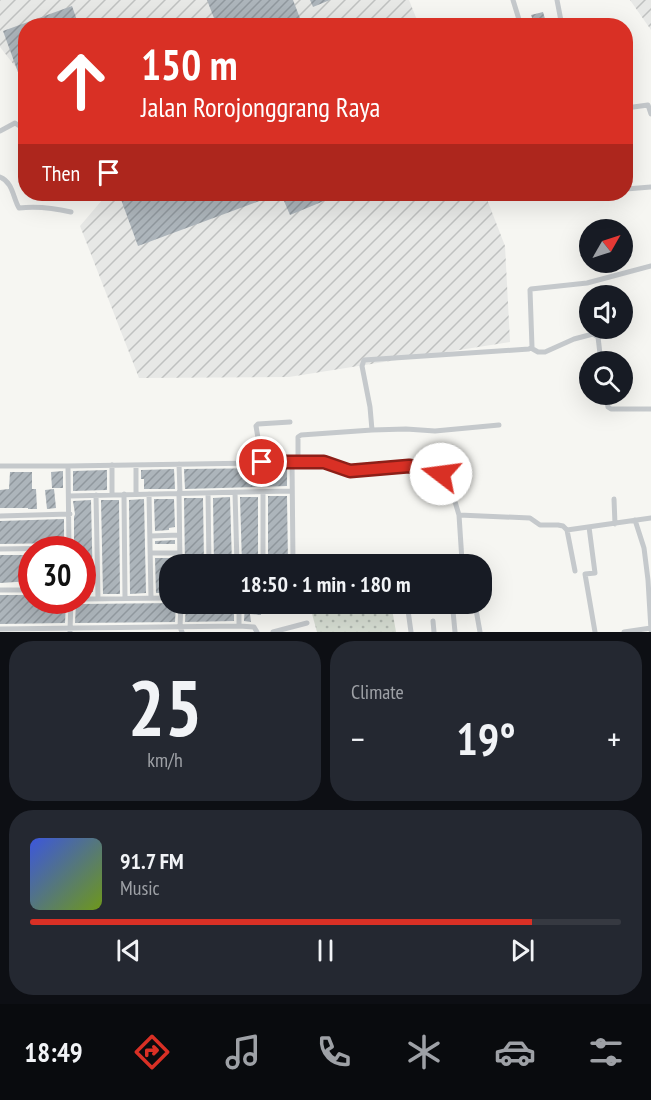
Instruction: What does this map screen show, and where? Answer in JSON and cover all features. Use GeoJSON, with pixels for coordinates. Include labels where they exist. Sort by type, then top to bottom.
{"type":"FeatureCollection","features":[{"type":"Feature","properties":{"kind":"street"},"geometry":{"type":"LineString","coordinates":[[513,0],[519,18]]}},
{"type":"Feature","properties":{"kind":"street"},"geometry":{"type":"LineString","coordinates":[[557,0],[560,18]]}},
{"type":"Feature","properties":{"kind":"street"},"geometry":{"type":"LineString","coordinates":[[633,107],[650,105],[651,114]]}},
{"type":"Feature","properties":{"kind":"street"},"geometry":{"type":"LineString","coordinates":[[0,131],[15,123],[18,125]]}},
{"type":"Feature","properties":{"kind":"street"},"geometry":{"type":"LineString","coordinates":[[0,177],[5,179],[11,187],[19,208],[54,208],[72,212]]}},
{"type":"Feature","properties":{"kind":"street"},"geometry":{"type":"LineString","coordinates":[[633,188],[651,187]]}},
{"type":"Feature","properties":{"kind":"street"},"geometry":{"type":"LineString","coordinates":[[531,348],[531,289],[587,283],[651,266]]}},
{"type":"Feature","properties":{"kind":"street"},"geometry":{"type":"LineString","coordinates":[[372,430],[362,366],[364,360],[531,348],[538,352],[545,352],[574,339],[593,334],[598,338],[600,351]]}},
{"type":"Feature","properties":{"kind":"street"},"geometry":{"type":"LineString","coordinates":[[608,405],[611,409],[651,409]]}},
{"type":"Feature","properties":{"kind":"street"},"geometry":{"type":"LineString","coordinates":[[262,462],[256,426],[290,422]]}},
{"type":"Feature","properties":{"kind":"street"},"geometry":{"type":"LineString","coordinates":[[293,554],[292,491],[298,437],[301,435],[372,430],[435,431],[499,426]]}},
{"type":"Feature","properties":{"kind":"street"},"geometry":{"type":"LineString","coordinates":[[0,466],[324,462],[350,471],[409,466],[435,471],[447,479],[459,515],[462,554]]}},
{"type":"Feature","properties":{"kind":"street"},"geometry":{"type":"LineString","coordinates":[[151,554],[180,553],[179,464]]}},
{"type":"Feature","properties":{"kind":"street"},"geometry":{"type":"LineString","coordinates":[[112,465],[112,495]]}},
{"type":"Feature","properties":{"kind":"street"},"geometry":{"type":"LineString","coordinates":[[136,465],[136,494]]}},
{"type":"Feature","properties":{"kind":"street"},"geometry":{"type":"LineString","coordinates":[[68,466],[69,536]]}},
{"type":"Feature","properties":{"kind":"street"},"geometry":{"type":"LineString","coordinates":[[69,496],[292,491]]}},
{"type":"Feature","properties":{"kind":"street"},"geometry":{"type":"LineString","coordinates":[[235,492],[237,554]]}},
{"type":"Feature","properties":{"kind":"street"},"geometry":{"type":"LineString","coordinates":[[262,492],[263,554]]}},
{"type":"Feature","properties":{"kind":"street"},"geometry":{"type":"LineString","coordinates":[[208,493],[209,554]]}},
{"type":"Feature","properties":{"kind":"street"},"geometry":{"type":"LineString","coordinates":[[124,494],[125,598]]}},
{"type":"Feature","properties":{"kind":"street"},"geometry":{"type":"LineString","coordinates":[[150,494],[151,598]]}},
{"type":"Feature","properties":{"kind":"street"},"geometry":{"type":"LineString","coordinates":[[96,495],[98,599],[159,598]]}},
{"type":"Feature","properties":{"kind":"street"},"geometry":{"type":"LineString","coordinates":[[614,499],[615,524]]}},
{"type":"Feature","properties":{"kind":"street"},"geometry":{"type":"LineString","coordinates":[[0,516],[69,514]]}},
{"type":"Feature","properties":{"kind":"street"},"geometry":{"type":"LineString","coordinates":[[459,515],[530,518],[540,525],[563,526],[567,530],[575,571]]}},
{"type":"Feature","properties":{"kind":"street"},"geometry":{"type":"LineString","coordinates":[[567,530],[651,518]]}},
{"type":"Feature","properties":{"kind":"street"},"geometry":{"type":"LineString","coordinates":[[624,632],[651,629],[644,548],[635,520]]}},
{"type":"Feature","properties":{"kind":"street"},"geometry":{"type":"LineString","coordinates":[[589,527],[595,573],[585,574],[595,632]]}},
{"type":"Feature","properties":{"kind":"street"},"geometry":{"type":"LineString","coordinates":[[151,536],[179,535]]}},
{"type":"Feature","properties":{"kind":"street"},"geometry":{"type":"LineString","coordinates":[[0,549],[18,549]]}},
{"type":"Feature","properties":{"kind":"street"},"geometry":{"type":"LineString","coordinates":[[0,590],[18,590]]}},
{"type":"Feature","properties":{"kind":"street"},"geometry":{"type":"LineString","coordinates":[[70,630],[71,614]]}},
{"type":"Feature","properties":{"kind":"street"},"geometry":{"type":"LineString","coordinates":[[239,614],[239,626]]}},
{"type":"Feature","properties":{"kind":"street"},"geometry":{"type":"LineString","coordinates":[[409,614],[411,632]]}},
{"type":"Feature","properties":{"kind":"street"},"geometry":{"type":"LineString","coordinates":[[453,614],[455,632]]}},
{"type":"Feature","properties":{"kind":"street"},"geometry":{"type":"LineString","coordinates":[[477,614],[480,632]]}},
{"type":"Feature","properties":{"kind":"street"},"geometry":{"type":"LineString","coordinates":[[433,621],[434,632]]}},
{"type":"Feature","properties":{"kind":"street"},"geometry":{"type":"LineString","coordinates":[[273,632],[307,623]]}},
{"type":"Feature","properties":{"kind":"street"},"geometry":{"type":"LineString","coordinates":[[0,629],[210,629],[239,626],[254,627],[257,632]]}},
{"type":"Feature","properties":{"kind":"shaded area"},"geometry":{"type":"Polygon","coordinates":[[[0,0],[409,0],[416,18],[18,18],[18,70],[0,47],[0,0]]]}},
{"type":"Feature","properties":{"kind":"shaded area"},"geometry":{"type":"Polygon","coordinates":[[[630,0],[651,0],[651,30],[630,0]]]}},
{"type":"Feature","properties":{"kind":"shaded area"},"geometry":{"type":"Polygon","coordinates":[[[101,201],[488,201],[505,246],[510,342],[289,377],[139,378],[80,226],[101,201]]]}},
{"type":"Feature","properties":{"kind":"shaded area"},"geometry":{"type":"Polygon","coordinates":[[[312,614],[393,614],[396,632],[317,632],[312,614]]]}},
{"type":"Feature","properties":{"kind":"building"},"geometry":{"type":"Polygon","coordinates":[[[207,0],[293,0],[300,18],[214,18],[207,0]]]}},
{"type":"Feature","properties":{"kind":"building"},"geometry":{"type":"Polygon","coordinates":[[[310,0],[330,0],[313,7],[310,0]]]}},
{"type":"Feature","properties":{"kind":"building"},"geometry":{"type":"Polygon","coordinates":[[[72,6],[76,18],[39,18],[72,6]]]}},
{"type":"Feature","properties":{"kind":"building"},"geometry":{"type":"Polygon","coordinates":[[[543,12],[545,18],[532,18],[531,15],[543,12]]]}},
{"type":"Feature","properties":{"kind":"building"},"geometry":{"type":"Polygon","coordinates":[[[18,26],[18,72],[3,31],[18,26]]]}},
{"type":"Feature","properties":{"kind":"building"},"geometry":{"type":"Polygon","coordinates":[[[122,201],[260,201],[138,246],[122,201]]]}},
{"type":"Feature","properties":{"kind":"building"},"geometry":{"type":"Polygon","coordinates":[[[284,201],[324,201],[290,215],[284,201]]]}},
{"type":"Feature","properties":{"kind":"building"},"geometry":{"type":"Polygon","coordinates":[[[287,468],[287,486],[185,489],[184,469],[287,468]]]}},
{"type":"Feature","properties":{"kind":"building"},"geometry":{"type":"Polygon","coordinates":[[[174,469],[175,489],[144,489],[141,470],[174,469]]]}},
{"type":"Feature","properties":{"kind":"building"},"geometry":{"type":"Polygon","coordinates":[[[107,470],[107,490],[73,491],[73,471],[107,470]]]}},
{"type":"Feature","properties":{"kind":"building"},"geometry":{"type":"Polygon","coordinates":[[[63,471],[63,488],[52,488],[51,472],[63,471]]]}},
{"type":"Feature","properties":{"kind":"building"},"geometry":{"type":"Polygon","coordinates":[[[10,472],[32,472],[32,489],[36,489],[37,509],[0,508],[0,490],[9,489],[10,472]]]}},
{"type":"Feature","properties":{"kind":"building"},"geometry":{"type":"Polygon","coordinates":[[[54,489],[56,508],[47,509],[45,490],[54,489]]]}},
{"type":"Feature","properties":{"kind":"building"},"geometry":{"type":"Polygon","coordinates":[[[268,496],[287,496],[288,554],[268,554],[268,496]]]}},
{"type":"Feature","properties":{"kind":"building"},"geometry":{"type":"Polygon","coordinates":[[[230,497],[232,554],[214,554],[213,498],[230,497]]]}},
{"type":"Feature","properties":{"kind":"building"},"geometry":{"type":"Polygon","coordinates":[[[240,497],[258,497],[258,554],[242,554],[240,497]]]}},
{"type":"Feature","properties":{"kind":"building"},"geometry":{"type":"Polygon","coordinates":[[[184,498],[203,498],[204,554],[185,554],[184,498]]]}},
{"type":"Feature","properties":{"kind":"building"},"geometry":{"type":"Polygon","coordinates":[[[144,499],[146,593],[130,594],[129,500],[144,499]]]}},
{"type":"Feature","properties":{"kind":"building"},"geometry":{"type":"Polygon","coordinates":[[[154,499],[174,499],[175,527],[155,531],[154,499]]]}},
{"type":"Feature","properties":{"kind":"building"},"geometry":{"type":"Polygon","coordinates":[[[91,500],[92,536],[74,536],[73,501],[91,500]]]}},
{"type":"Feature","properties":{"kind":"building"},"geometry":{"type":"Polygon","coordinates":[[[101,500],[119,500],[120,594],[103,594],[101,500]]]}},
{"type":"Feature","properties":{"kind":"building"},"geometry":{"type":"Polygon","coordinates":[[[64,519],[64,536],[18,536],[18,544],[0,544],[0,521],[64,519]]]}},
{"type":"Feature","properties":{"kind":"building"},"geometry":{"type":"Polygon","coordinates":[[[175,540],[175,544],[155,544],[155,541],[175,540]]]}},
{"type":"Feature","properties":{"kind":"building"},"geometry":{"type":"Polygon","coordinates":[[[0,555],[18,555],[18,582],[0,583],[0,555]]]}},
{"type":"Feature","properties":{"kind":"building"},"geometry":{"type":"Polygon","coordinates":[[[155,558],[159,558],[159,593],[156,593],[155,558]]]}},
{"type":"Feature","properties":{"kind":"building"},"geometry":{"type":"Polygon","coordinates":[[[0,595],[18,595],[18,614],[65,614],[65,623],[0,624],[0,595]]]}},
{"type":"Feature","properties":{"kind":"building"},"geometry":{"type":"Polygon","coordinates":[[[159,603],[159,614],[175,614],[175,622],[75,623],[75,614],[96,614],[96,604],[159,603]]]}},
{"type":"Feature","properties":{"kind":"building"},"geometry":{"type":"Polygon","coordinates":[[[185,614],[234,614],[234,621],[185,622],[185,614]]]}},
{"type":"Feature","properties":{"kind":"building"},"geometry":{"type":"Polygon","coordinates":[[[244,614],[250,614],[251,622],[244,621],[244,614]]]}},
{"type":"Feature","properties":{"kind":"route"},"geometry":{"type":"LineString","coordinates":[[262,462],[324,462],[350,471],[409,466],[441,474]]}}]}
